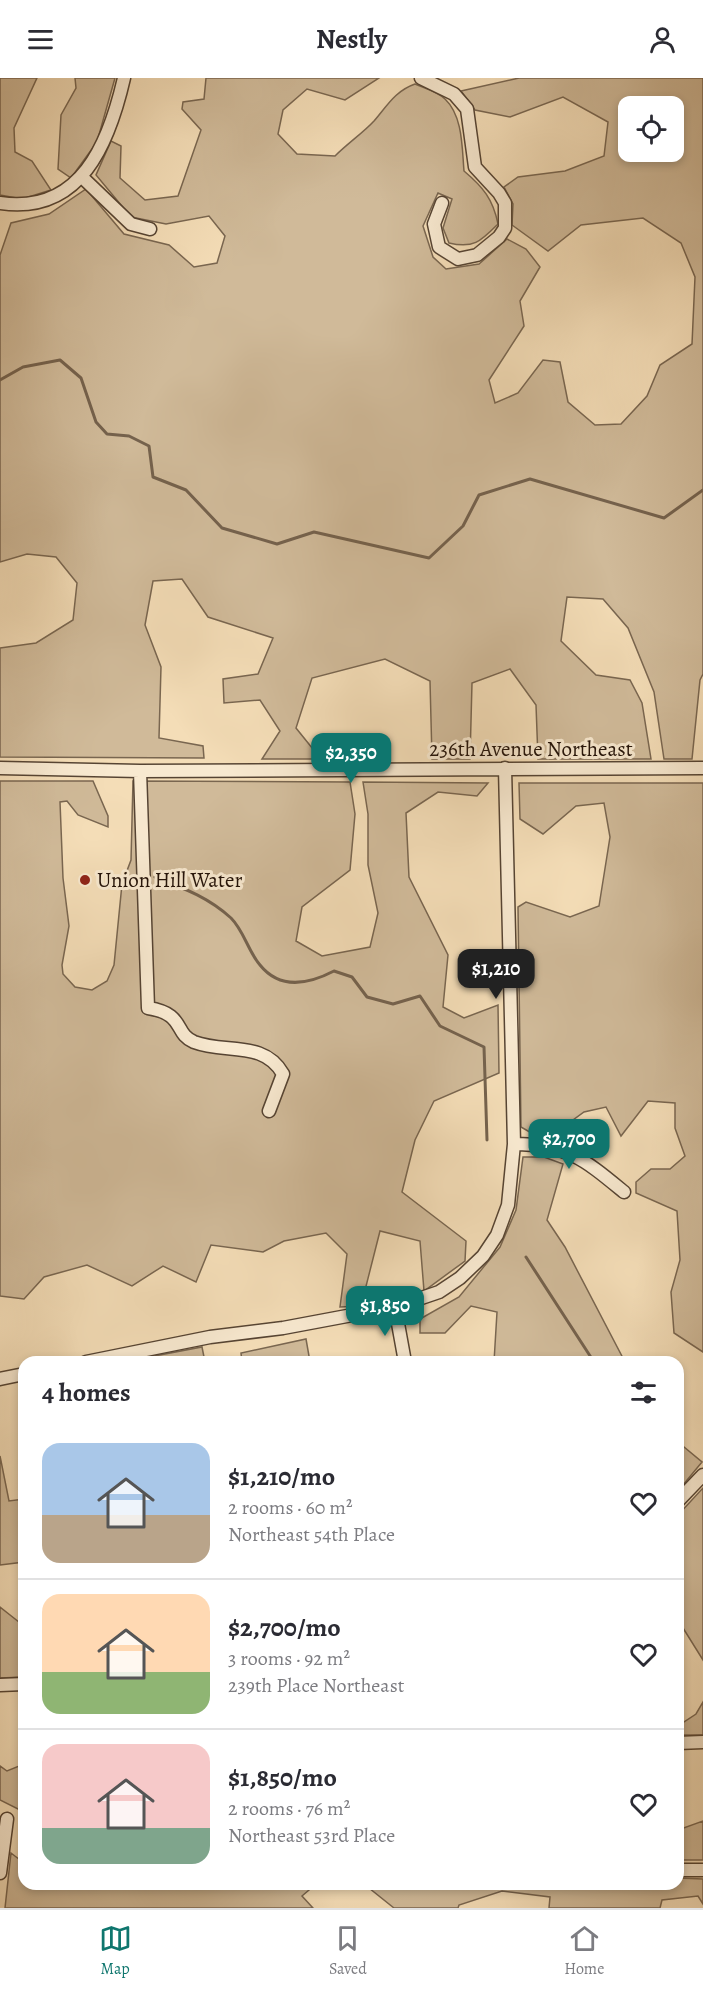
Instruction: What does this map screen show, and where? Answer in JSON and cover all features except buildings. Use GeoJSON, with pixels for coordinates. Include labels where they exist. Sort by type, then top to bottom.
{"type":"FeatureCollection","features":[{"type":"Feature","properties":{"kind":"street"},"geometry":{"type":"LineString","coordinates":[[0,203],[20,206],[50,198],[83,178],[98,153],[117,105],[124,78]]}},
{"type":"Feature","properties":{"kind":"street"},"geometry":{"type":"LineString","coordinates":[[421,78],[454,94],[467,110],[475,167],[505,203],[505,228],[500,237],[477,255],[458,259],[439,247],[434,225],[442,203]]}},
{"type":"Feature","properties":{"kind":"street"},"geometry":{"type":"LineString","coordinates":[[83,178],[131,224],[150,229]]}},
{"type":"Feature","properties":{"kind":"street","name":"236th Avenue Northeast"},"geometry":{"type":"LineString","coordinates":[[0,768],[140,771],[703,768]]}},
{"type":"Feature","properties":{"kind":"street"},"geometry":{"type":"LineString","coordinates":[[116,1356],[210,1337],[283,1328],[395,1307],[439,1292],[460,1278],[483,1256],[498,1235],[508,1205],[514,1144],[505,768]]}},
{"type":"Feature","properties":{"kind":"street"},"geometry":{"type":"LineString","coordinates":[[140,771],[148,1008],[164,1010],[176,1018],[181,1031],[193,1041],[243,1050],[276,1061],[283,1074],[269,1111]]}},
{"type":"Feature","properties":{"kind":"street"},"geometry":{"type":"LineString","coordinates":[[514,1144],[561,1148],[595,1168],[624,1192]]}},
{"type":"Feature","properties":{"kind":"street"},"geometry":{"type":"LineString","coordinates":[[395,1307],[404,1356]]}},
{"type":"Feature","properties":{"kind":"street"},"geometry":{"type":"LineString","coordinates":[[0,1379],[18,1375]]}},
{"type":"Feature","properties":{"kind":"street"},"geometry":{"type":"LineString","coordinates":[[684,1495],[703,1475]]}},
{"type":"Feature","properties":{"kind":"street"},"geometry":{"type":"LineString","coordinates":[[0,1685],[18,1684]]}},
{"type":"Feature","properties":{"kind":"street"},"geometry":{"type":"LineString","coordinates":[[684,1743],[703,1742]]}},
{"type":"Feature","properties":{"kind":"street"},"geometry":{"type":"LineString","coordinates":[[0,1873],[6,1819]]}},
{"type":"Feature","properties":{"kind":"street"},"geometry":{"type":"LineString","coordinates":[[684,1870],[703,1870]]}},
{"type":"Feature","properties":{"kind":"shaded area"},"geometry":{"type":"Polygon","coordinates":[[[0,78],[37,78],[14,128],[15,152],[32,161],[51,190],[22,199],[0,195],[0,78]]]}},
{"type":"Feature","properties":{"kind":"shaded area"},"geometry":{"type":"Polygon","coordinates":[[[75,78],[115,78],[97,142],[71,178],[58,169],[61,115],[76,88],[75,78]]]}},
{"type":"Feature","properties":{"kind":"shaded area"},"geometry":{"type":"Polygon","coordinates":[[[206,78],[379,78],[345,100],[307,89],[283,110],[278,134],[297,154],[335,156],[408,87],[415,84],[445,99],[451,106],[458,123],[464,171],[486,194],[498,224],[487,235],[471,244],[449,243],[443,228],[452,199],[438,193],[423,226],[433,257],[446,269],[479,264],[507,239],[526,249],[540,267],[520,301],[524,326],[489,380],[495,403],[518,393],[543,360],[560,362],[568,402],[595,425],[621,424],[647,396],[660,365],[692,344],[695,277],[681,243],[643,218],[581,225],[548,251],[512,225],[513,204],[504,187],[518,177],[565,171],[604,156],[608,122],[563,97],[510,117],[475,110],[461,91],[519,78],[703,78],[703,674],[700,680],[692,759],[664,759],[654,692],[628,628],[603,599],[567,597],[561,641],[596,675],[630,680],[642,703],[651,759],[538,759],[536,705],[510,669],[472,683],[470,759],[432,759],[430,681],[385,659],[312,678],[296,728],[321,759],[262,759],[280,731],[260,700],[224,703],[223,679],[258,674],[273,638],[208,617],[182,579],[153,581],[145,625],[161,667],[159,738],[203,746],[204,758],[0,757],[0,648],[36,643],[73,620],[77,583],[56,557],[27,554],[0,562],[0,255],[11,223],[49,214],[86,189],[124,234],[169,245],[194,267],[217,263],[225,236],[209,216],[166,224],[131,217],[96,175],[111,141],[121,146],[120,178],[145,200],[178,196],[201,130],[182,109],[183,102],[204,99],[206,78]]]}},
{"type":"Feature","properties":{"kind":"shaded area"},"geometry":{"type":"Polygon","coordinates":[[[0,781],[93,781],[108,816],[108,827],[78,815],[67,801],[60,802],[63,878],[69,926],[62,965],[63,974],[75,987],[92,990],[107,981],[114,965],[122,884],[131,860],[133,781],[350,782],[355,814],[350,870],[302,907],[296,941],[322,956],[370,947],[378,913],[368,865],[368,814],[363,782],[488,783],[477,796],[438,792],[406,813],[409,877],[448,955],[443,1007],[464,1018],[498,1005],[499,1073],[434,1101],[415,1140],[402,1192],[466,1241],[465,1261],[424,1291],[420,1241],[380,1231],[361,1306],[340,1307],[347,1254],[326,1233],[284,1241],[263,1252],[211,1245],[196,1282],[163,1266],[132,1286],[87,1265],[44,1277],[24,1299],[0,1296],[0,781]]]}},
{"type":"Feature","properties":{"kind":"shaded area"},"geometry":{"type":"Polygon","coordinates":[[[519,783],[703,783],[703,1352],[674,1333],[671,1292],[680,1260],[677,1211],[636,1193],[636,1182],[651,1169],[670,1169],[685,1156],[675,1128],[675,1103],[648,1101],[621,1136],[606,1107],[584,1112],[551,1136],[533,1134],[521,1127],[518,907],[526,902],[570,917],[599,906],[610,837],[604,803],[576,806],[543,834],[520,819],[519,783]]]}},
{"type":"Feature","properties":{"kind":"shaded area"},"geometry":{"type":"Polygon","coordinates":[[[523,1157],[544,1157],[563,1164],[547,1220],[565,1247],[622,1356],[494,1356],[497,1312],[471,1306],[445,1333],[420,1333],[420,1319],[459,1297],[500,1247],[516,1210],[523,1157]]]}},
{"type":"Feature","properties":{"kind":"shaded area"},"geometry":{"type":"Polygon","coordinates":[[[306,1339],[309,1356],[241,1356],[241,1353],[306,1339]]]}},
{"type":"Feature","properties":{"kind":"shaded area"},"geometry":{"type":"Polygon","coordinates":[[[202,1347],[204,1356],[155,1356],[202,1347]]]}},
{"type":"Feature","properties":{"kind":"shaded area"},"geometry":{"type":"Polygon","coordinates":[[[684,1447],[702,1462],[684,1484],[684,1447]]]}},
{"type":"Feature","properties":{"kind":"shaded area"},"geometry":{"type":"Polygon","coordinates":[[[0,1456],[9,1501],[18,1500],[18,1563],[0,1565],[0,1456]]]}},
{"type":"Feature","properties":{"kind":"shaded area"},"geometry":{"type":"Polygon","coordinates":[[[703,1488],[703,1660],[684,1630],[684,1509],[703,1488]]]}},
{"type":"Feature","properties":{"kind":"shaded area"},"geometry":{"type":"Polygon","coordinates":[[[0,1607],[18,1621],[18,1677],[0,1678],[0,1607]]]}},
{"type":"Feature","properties":{"kind":"shaded area"},"geometry":{"type":"Polygon","coordinates":[[[703,1702],[703,1735],[684,1735],[684,1722],[696,1714],[703,1702]]]}},
{"type":"Feature","properties":{"kind":"shaded area"},"geometry":{"type":"Polygon","coordinates":[[[0,1766],[7,1771],[18,1766],[18,1809],[0,1800],[0,1766]]]}},
{"type":"Feature","properties":{"kind":"shaded area"},"geometry":{"type":"Polygon","coordinates":[[[703,1821],[703,1860],[684,1860],[684,1828],[703,1821]]]}},
{"type":"Feature","properties":{"kind":"shaded area"},"geometry":{"type":"Polygon","coordinates":[[[11,1853],[18,1858],[18,1890],[309,1890],[302,1896],[313,1908],[5,1908],[11,1853]]]}},
{"type":"Feature","properties":{"kind":"shaded area"},"geometry":{"type":"Polygon","coordinates":[[[684,1878],[703,1879],[703,1904],[698,1896],[662,1900],[660,1908],[549,1908],[550,1897],[502,1891],[459,1905],[458,1908],[394,1908],[372,1890],[684,1890],[684,1878]]]}},
{"type":"Feature","properties":{"kind":"waterway"},"geometry":{"type":"LineString","coordinates":[[0,380],[23,367],[60,360],[81,378],[96,422],[107,434],[129,436],[149,446],[153,477],[186,490],[222,528],[277,544],[314,532],[429,558],[463,526],[479,495],[530,479],[664,518],[703,490]]}},
{"type":"Feature","properties":{"kind":"waterway"},"geometry":{"type":"LineString","coordinates":[[155,877],[195,894],[231,918],[260,965],[276,978],[295,982],[305,981],[334,971],[352,977],[367,997],[393,1004],[420,996],[440,1026],[484,1047],[487,1140]]}},
{"type":"Feature","properties":{"kind":"waterway"},"geometry":{"type":"LineString","coordinates":[[526,1257],[590,1356]]}},
{"type":"Feature","properties":{"kind":"place","name":"Union Hill Water"},"geometry":{"type":"Point","coordinates":[85,880]}}]}
